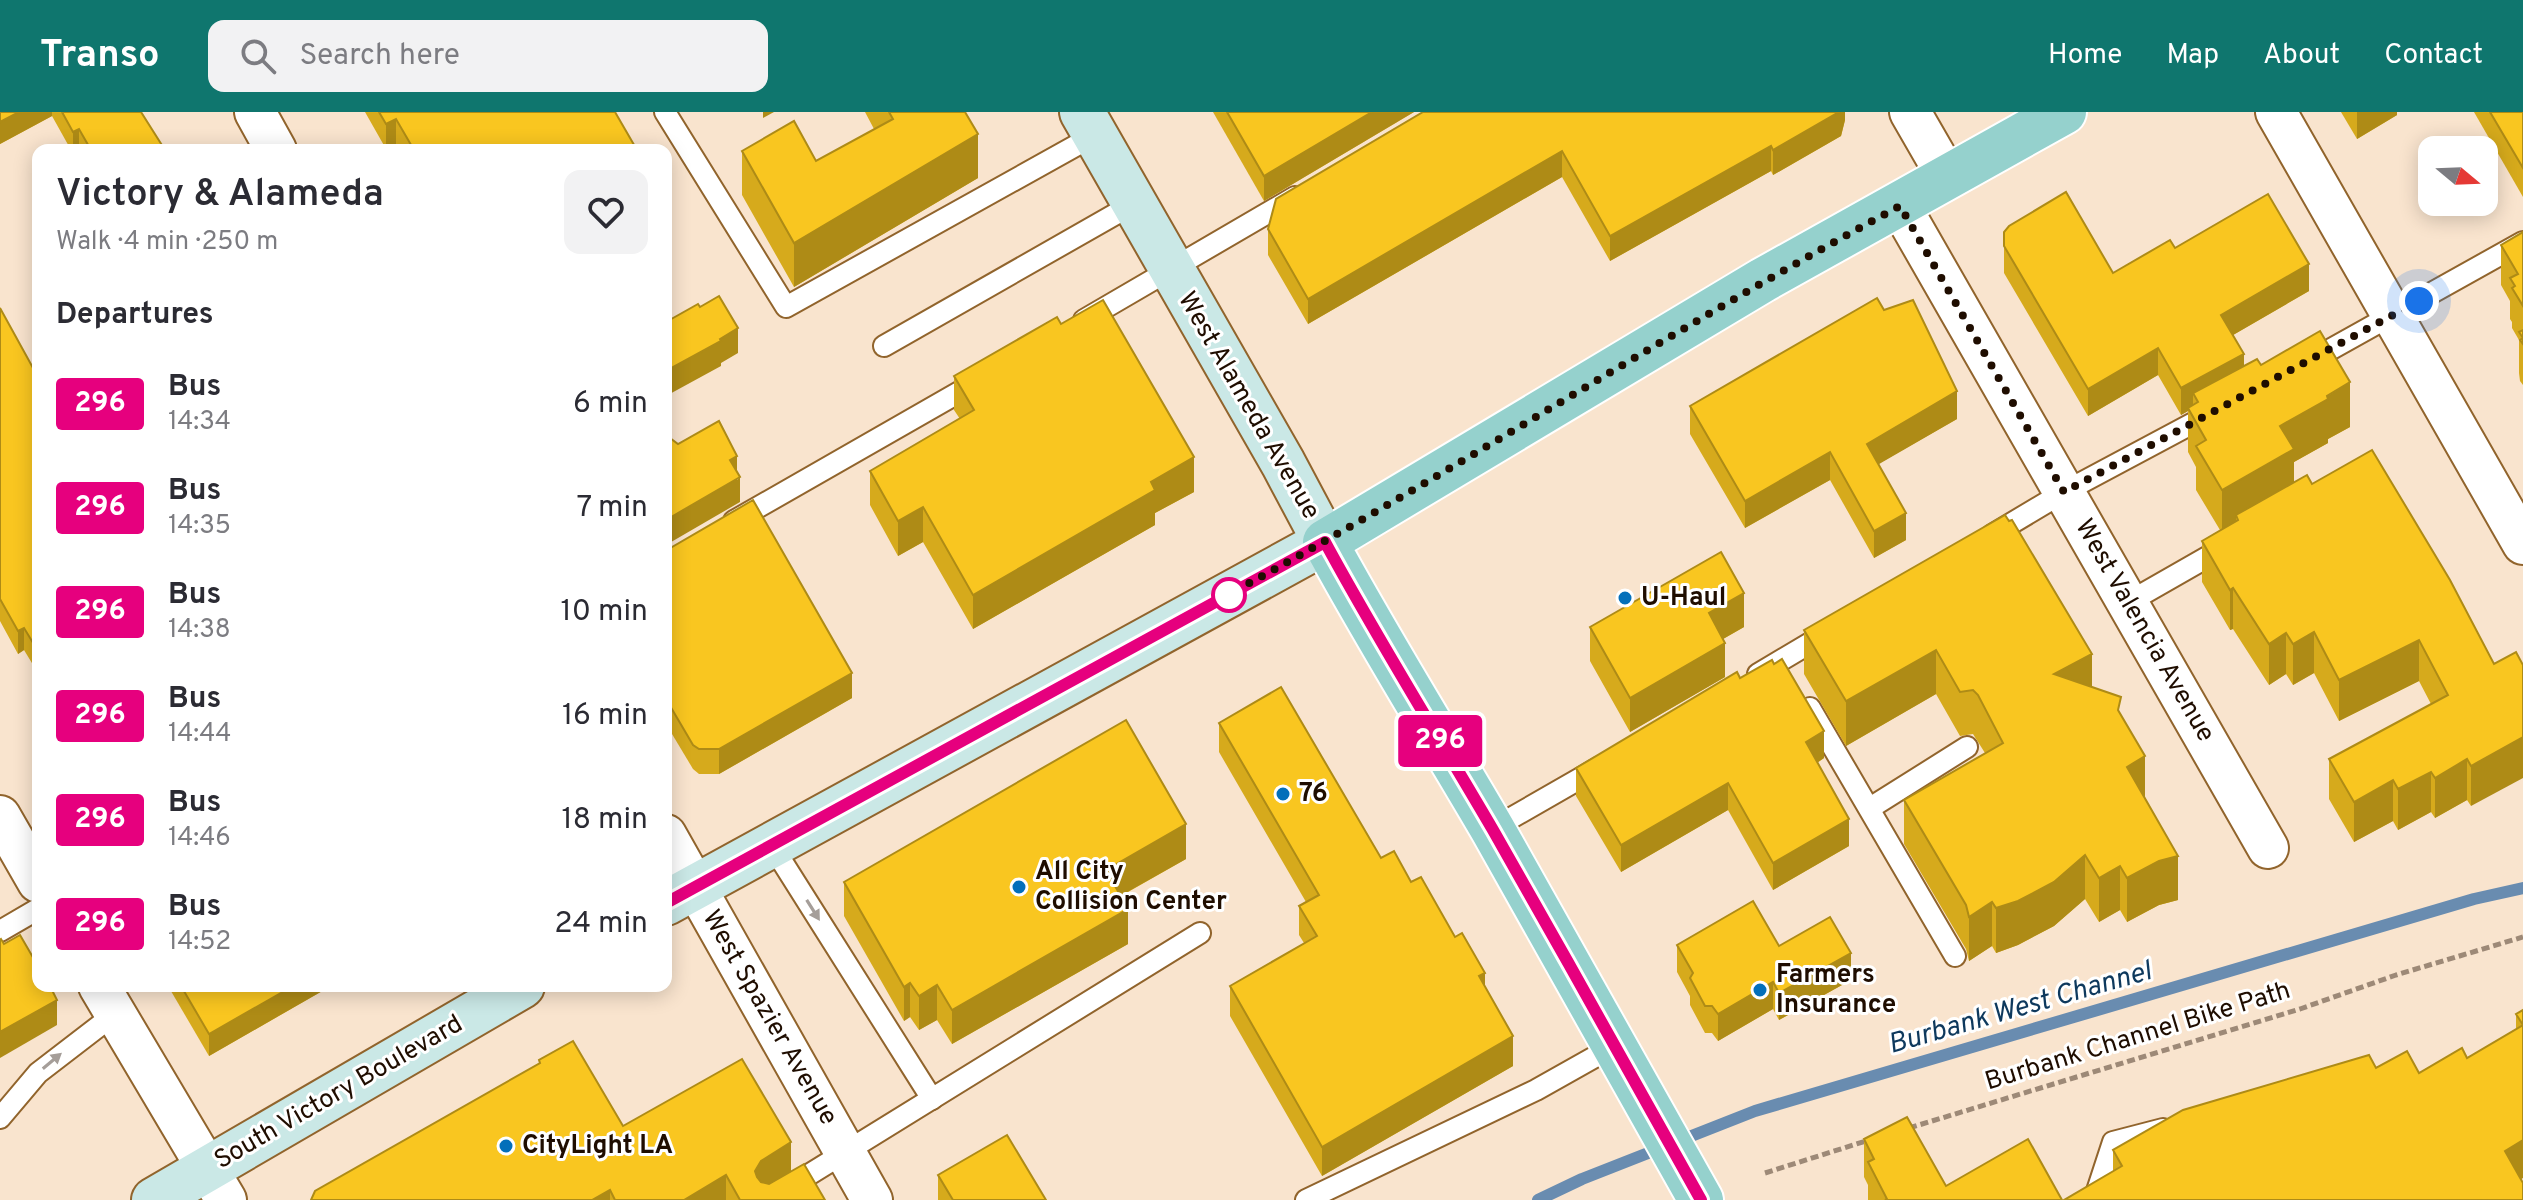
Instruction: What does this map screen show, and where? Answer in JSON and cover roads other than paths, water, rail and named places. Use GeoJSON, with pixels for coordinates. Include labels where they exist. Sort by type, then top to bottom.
{"type":"FeatureCollection","features":[{"type":"Feature","properties":{"kind":"main road"},"geometry":{"type":"LineString","coordinates":[[680,895],[1325,542],[1763,280],[2064,112]]}},
{"type":"Feature","properties":{"kind":"main road","name":"West Alameda Avenue"},"geometry":{"type":"LineString","coordinates":[[1088,124],[1283,463],[1364,614],[1622,1056],[1698,1195]]}},
{"type":"Feature","properties":{"kind":"main road","name":"South Victory Boulevard"},"geometry":{"type":"LineString","coordinates":[[154,1200],[218,1184],[513,992]]}},
{"type":"Feature","properties":{"kind":"street"},"geometry":{"type":"LineString","coordinates":[[255,112],[273,144]]}},
{"type":"Feature","properties":{"kind":"street"},"geometry":{"type":"LineString","coordinates":[[1910,112],[1948,178]]}},
{"type":"Feature","properties":{"kind":"street"},"geometry":{"type":"LineString","coordinates":[[2276,112],[2523,544]]}},
{"type":"Feature","properties":{"kind":"street","name":"West Valencia Avenue"},"geometry":{"type":"LineString","coordinates":[[1900,206],[2268,848]]}},
{"type":"Feature","properties":{"kind":"street"},"geometry":{"type":"LineString","coordinates":[[0,816],[32,872]]}},
{"type":"Feature","properties":{"kind":"street","name":"West Spazier Avenue"},"geometry":{"type":"LineString","coordinates":[[672,861],[680,895],[846,1154],[872,1200]]}},
{"type":"Feature","properties":{"kind":"street"},"geometry":{"type":"LineString","coordinates":[[108,1000],[218,1184]]}},
{"type":"Feature","properties":{"kind":"lane"},"geometry":{"type":"LineString","coordinates":[[665,112],[786,307],[1088,124]]}},
{"type":"Feature","properties":{"kind":"lane"},"geometry":{"type":"LineString","coordinates":[[1062,333],[1319,184]]}},
{"type":"Feature","properties":{"kind":"lane"},"geometry":{"type":"LineString","coordinates":[[884,346],[1135,203]]}},
{"type":"Feature","properties":{"kind":"lane"},"geometry":{"type":"LineString","coordinates":[[2283,375],[2523,242]]}},
{"type":"Feature","properties":{"kind":"lane"},"geometry":{"type":"LineString","coordinates":[[721,529],[993,372]]}},
{"type":"Feature","properties":{"kind":"lane"},"geometry":{"type":"LineString","coordinates":[[1970,548],[2064,492],[2229,404]]}},
{"type":"Feature","properties":{"kind":"lane"},"geometry":{"type":"LineString","coordinates":[[2127,603],[2237,540]]}},
{"type":"Feature","properties":{"kind":"lane"},"geometry":{"type":"LineString","coordinates":[[1744,682],[1789,673],[1849,620]]}},
{"type":"Feature","properties":{"kind":"lane"},"geometry":{"type":"LineString","coordinates":[[1789,673],[1955,956]]}},
{"type":"Feature","properties":{"kind":"lane"},"geometry":{"type":"LineString","coordinates":[[1870,808],[1967,747]]}},
{"type":"Feature","properties":{"kind":"lane"},"geometry":{"type":"LineString","coordinates":[[1492,829],[1615,758]]}},
{"type":"Feature","properties":{"kind":"lane"},"geometry":{"type":"LineString","coordinates":[[771,844],[932,1099]]}},
{"type":"Feature","properties":{"kind":"lane"},"geometry":{"type":"LineString","coordinates":[[0,931],[32,912]]}},
{"type":"Feature","properties":{"kind":"lane"},"geometry":{"type":"LineString","coordinates":[[768,1200],[1200,933]]}},
{"type":"Feature","properties":{"kind":"lane"},"geometry":{"type":"LineString","coordinates":[[0,1118],[108,1000]]}},
{"type":"Feature","properties":{"kind":"lane"},"geometry":{"type":"LineString","coordinates":[[1306,1200],[1536,1090],[1622,1056]]}},
{"type":"Feature","properties":{"kind":"lane"},"geometry":{"type":"LineString","coordinates":[[2094,1200],[2113,1142],[2187,1123]]}},
{"type":"Feature","properties":{"kind":"waterway","name":"Burbank West Channel"},"geometry":{"type":"LineString","coordinates":[[1538,1200],[1582,1179],[1755,1111],[2474,899],[2523,888]]}},
{"type":"Feature","properties":{"kind":"place","name":"U-Haul"},"geometry":{"type":"Point","coordinates":[1625,598]}},
{"type":"Feature","properties":{"kind":"place","name":"76"},"geometry":{"type":"Point","coordinates":[1283,794]}},
{"type":"Feature","properties":{"kind":"place","name":"All City Collision Center"},"geometry":{"type":"Point","coordinates":[1019,887]}},
{"type":"Feature","properties":{"kind":"place","name":"Farmers Insurance"},"geometry":{"type":"Point","coordinates":[1760,990]}},
{"type":"Feature","properties":{"kind":"place","name":"CityLight LA"},"geometry":{"type":"Point","coordinates":[506,1146]}}]}
